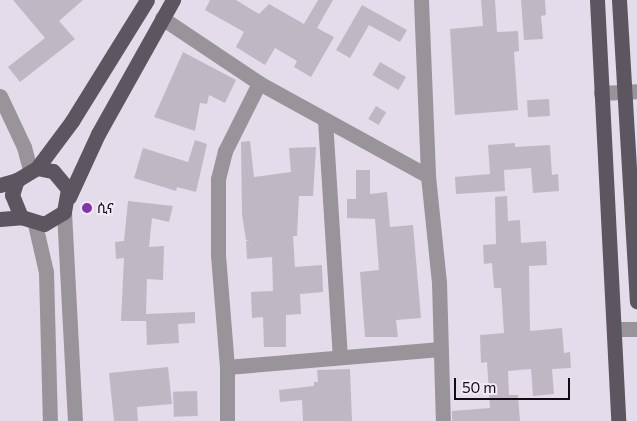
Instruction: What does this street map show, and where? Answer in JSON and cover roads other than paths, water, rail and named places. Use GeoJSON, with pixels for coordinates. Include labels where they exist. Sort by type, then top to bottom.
{"type":"FeatureCollection","features":[{"type":"Feature","properties":{"kind":"main road"},"geometry":{"type":"LineString","coordinates":[[0,185],[17,180],[33,169],[72,121],[147,0]]}},
{"type":"Feature","properties":{"kind":"main road"},"geometry":{"type":"LineString","coordinates":[[0,218],[21,217],[35,224],[51,222],[64,212],[98,134],[172,0]]}},
{"type":"Feature","properties":{"kind":"main road"},"geometry":{"type":"LineString","coordinates":[[597,0],[615,329],[618,421]]}},
{"type":"Feature","properties":{"kind":"main road"},"geometry":{"type":"LineString","coordinates":[[619,0],[631,92],[637,301]]}},
{"type":"Feature","properties":{"kind":"main road"},"geometry":{"type":"LineString","coordinates":[[33,169],[60,175],[69,197]]}},
{"type":"Feature","properties":{"kind":"main road"},"geometry":{"type":"LineString","coordinates":[[17,180],[12,195],[21,217]]}},
{"type":"Feature","properties":{"kind":"street"},"geometry":{"type":"LineString","coordinates":[[422,0],[428,176],[436,244],[443,421]]}},
{"type":"Feature","properties":{"kind":"street"},"geometry":{"type":"LineString","coordinates":[[162,18],[259,82],[428,176]]}},
{"type":"Feature","properties":{"kind":"street"},"geometry":{"type":"LineString","coordinates":[[227,421],[227,367],[218,255],[218,179],[225,151],[259,82]]}},
{"type":"Feature","properties":{"kind":"street"},"geometry":{"type":"LineString","coordinates":[[601,93],[631,92]]}},
{"type":"Feature","properties":{"kind":"street"},"geometry":{"type":"LineString","coordinates":[[0,96],[33,169]]}},
{"type":"Feature","properties":{"kind":"street"},"geometry":{"type":"LineString","coordinates":[[326,120],[340,357]]}},
{"type":"Feature","properties":{"kind":"street"},"geometry":{"type":"LineString","coordinates":[[64,212],[75,421]]}},
{"type":"Feature","properties":{"kind":"street"},"geometry":{"type":"LineString","coordinates":[[35,224],[46,272],[50,421]]}},
{"type":"Feature","properties":{"kind":"street"},"geometry":{"type":"LineString","coordinates":[[615,329],[637,329]]}},
{"type":"Feature","properties":{"kind":"street"},"geometry":{"type":"LineString","coordinates":[[227,367],[440,349]]}},
{"type":"Feature","properties":{"kind":"place","name":"ሲና"},"geometry":{"type":"Point","coordinates":[87,208]}}]}
